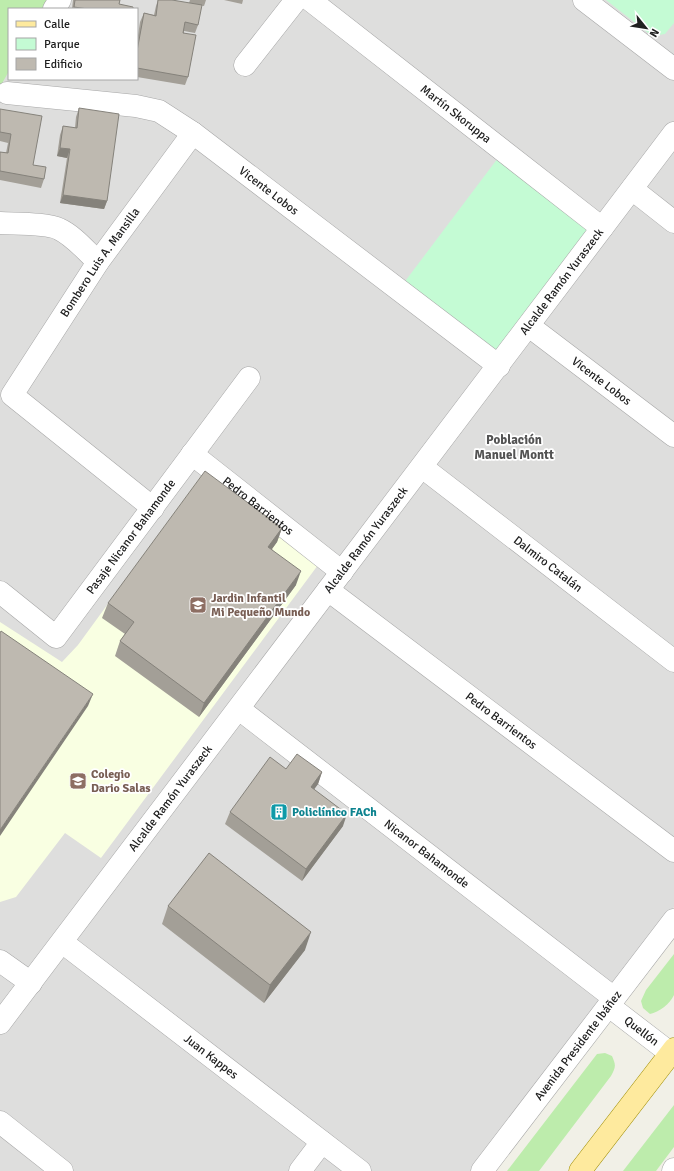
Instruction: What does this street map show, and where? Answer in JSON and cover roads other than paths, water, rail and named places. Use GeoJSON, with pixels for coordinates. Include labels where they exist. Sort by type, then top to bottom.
{"type":"FeatureCollection","features":[{"type":"Feature","properties":{"kind":"main road"},"geometry":{"type":"LineString","coordinates":[[580,1171],[673,1053]]}},
{"type":"Feature","properties":{"kind":"street"},"geometry":{"type":"LineString","coordinates":[[245,65],[296,0]]}},
{"type":"Feature","properties":{"kind":"street","name":"Martín Skoruppa"},"geometry":{"type":"LineString","coordinates":[[310,0],[602,228]]}},
{"type":"Feature","properties":{"kind":"street"},"geometry":{"type":"LineString","coordinates":[[584,0],[674,69]]}},
{"type":"Feature","properties":{"kind":"street","name":"Vicente Lobos"},"geometry":{"type":"LineString","coordinates":[[7,93],[136,106],[159,111],[193,133],[499,366]]}},
{"type":"Feature","properties":{"kind":"street","name":"Bombero Luis A. Mansilla"},"geometry":{"type":"LineString","coordinates":[[153,508],[12,395],[98,262],[193,133]]}},
{"type":"Feature","properties":{"kind":"street","name":"Alcalde Ramón Yuraszeck"},"geometry":{"type":"LineString","coordinates":[[0,1023],[674,134]]}},
{"type":"Feature","properties":{"kind":"street"},"geometry":{"type":"LineString","coordinates":[[632,189],[674,222]]}},
{"type":"Feature","properties":{"kind":"street"},"geometry":{"type":"LineString","coordinates":[[0,223],[58,228],[70,236],[98,262]]}},
{"type":"Feature","properties":{"kind":"street","name":"Vicente Lobos"},"geometry":{"type":"LineString","coordinates":[[529,326],[674,436]]}},
{"type":"Feature","properties":{"kind":"street","name":"Pasaje Nicanor Bahamonde"},"geometry":{"type":"LineString","coordinates":[[0,592],[56,637],[249,378]]}},
{"type":"Feature","properties":{"kind":"street","name":"Pedro Barrientos"},"geometry":{"type":"LineString","coordinates":[[192,454],[342,572]]}},
{"type":"Feature","properties":{"kind":"street","name":"Dalmiro Catalán"},"geometry":{"type":"LineString","coordinates":[[422,467],[674,661]]}},
{"type":"Feature","properties":{"kind":"street","name":"Pedro Barrientos"},"geometry":{"type":"LineString","coordinates":[[328,590],[674,851]]}},
{"type":"Feature","properties":{"kind":"street","name":"Nicanor Bahamonde"},"geometry":{"type":"LineString","coordinates":[[239,709],[612,1002]]}},
{"type":"Feature","properties":{"kind":"street","name":"Avenida Presidente Ibáñez"},"geometry":{"type":"LineString","coordinates":[[482,1171],[674,920]]}},
{"type":"Feature","properties":{"kind":"street","name":"Juan Kappes"},"geometry":{"type":"LineString","coordinates":[[62,942],[360,1171]]}},
{"type":"Feature","properties":{"kind":"street"},"geometry":{"type":"LineString","coordinates":[[0,961],[31,983]]}},
{"type":"Feature","properties":{"kind":"street","name":"Quellón"},"geometry":{"type":"LineString","coordinates":[[612,1002],[673,1053]]}},
{"type":"Feature","properties":{"kind":"street"},"geometry":{"type":"LineString","coordinates":[[0,1122],[62,1171]]}},
{"type":"Feature","properties":{"kind":"street"},"geometry":{"type":"LineString","coordinates":[[300,1171],[322,1142]]}},
{"type":"Feature","properties":{"kind":"place","name":"Jardin Infantil Mi Pequeño Mundo"},"geometry":{"type":"Point","coordinates":[198,605]}},
{"type":"Feature","properties":{"kind":"place","name":"Colegio Dario Salas"},"geometry":{"type":"Point","coordinates":[78,781]}},
{"type":"Feature","properties":{"kind":"place","name":"Policlínico FACh"},"geometry":{"type":"Point","coordinates":[279,812]}},
{"type":"Feature","properties":{"kind":"district","name":"Población Manuel Montt"},"geometry":{"type":"Point","coordinates":[514,448]}}]}
